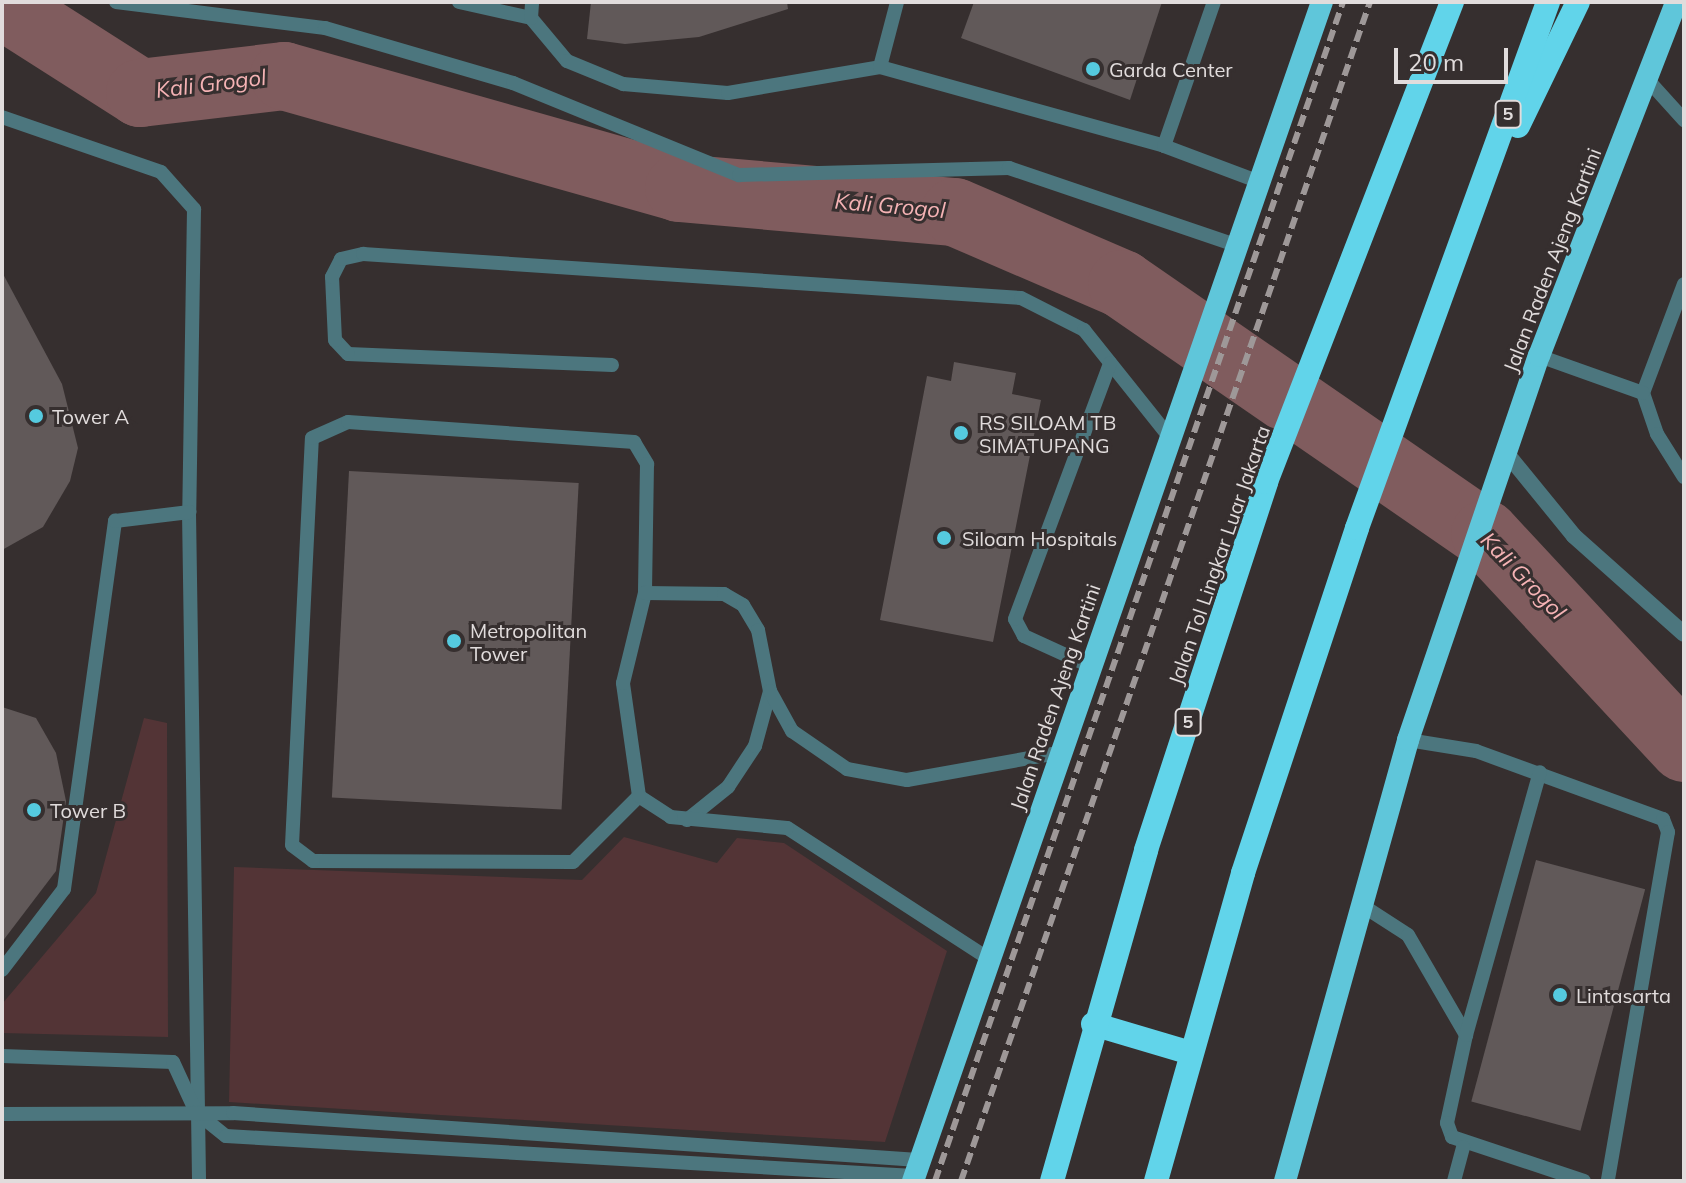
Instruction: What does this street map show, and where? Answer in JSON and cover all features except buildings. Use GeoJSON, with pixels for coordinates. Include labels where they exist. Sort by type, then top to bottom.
{"type":"FeatureCollection","features":[{"type":"Feature","properties":{"kind":"highway","name":"Jalan Raden Ajeng Kartini"},"geometry":{"type":"LineString","coordinates":[[915,1172],[986,957],[1063,752],[1322,2]]}},
{"type":"Feature","properties":{"kind":"highway","name":"Jalan Tol Lingkar Luar Jakarta"},"geometry":{"type":"LineString","coordinates":[[1052,1181],[1093,1024],[1266,482],[1327,334],[1452,2]]}},
{"type":"Feature","properties":{"kind":"highway","name":"5"},"geometry":{"type":"LineString","coordinates":[[1156,1181],[1191,1053],[1357,528],[1548,2]]}},
{"type":"Feature","properties":{"kind":"highway"},"geometry":{"type":"LineString","coordinates":[[1468,226],[1578,2]]}},
{"type":"Feature","properties":{"kind":"highway","name":"Jalan Raden Ajeng Kartini"},"geometry":{"type":"LineString","coordinates":[[1285,1181],[1408,740],[1499,482],[1539,356],[1646,78],[1676,15]]}},
{"type":"Feature","properties":{"kind":"highway"},"geometry":{"type":"LineString","coordinates":[[1093,1024],[1191,1053]]}},
{"type":"Feature","properties":{"kind":"street"},"geometry":{"type":"LineString","coordinates":[[1508,455],[1574,536],[1684,634]]}},
{"type":"Feature","properties":{"kind":"lane"},"geometry":{"type":"LineString","coordinates":[[116,2],[325,28],[513,83],[739,175],[1009,168],[1234,255]]}},
{"type":"Feature","properties":{"kind":"lane"},"geometry":{"type":"LineString","coordinates":[[459,2],[531,18],[567,61],[623,84],[728,93],[880,67],[1164,146],[1260,182]]}},
{"type":"Feature","properties":{"kind":"lane"},"geometry":{"type":"LineString","coordinates":[[531,18],[532,2]]}},
{"type":"Feature","properties":{"kind":"lane"},"geometry":{"type":"LineString","coordinates":[[880,67],[897,2]]}},
{"type":"Feature","properties":{"kind":"lane"},"geometry":{"type":"LineString","coordinates":[[1164,146],[1214,2]]}},
{"type":"Feature","properties":{"kind":"lane"},"geometry":{"type":"LineString","coordinates":[[1646,78],[1684,120]]}},
{"type":"Feature","properties":{"kind":"lane"},"geometry":{"type":"LineString","coordinates":[[2,117],[161,172],[194,209],[189,512],[200,872],[196,1112],[199,1181]]}},
{"type":"Feature","properties":{"kind":"lane"},"geometry":{"type":"LineString","coordinates":[[612,365],[348,354],[335,340],[334,271],[341,259],[363,254],[958,289],[1021,298],[1084,330],[1135,399],[1171,439]]}},
{"type":"Feature","properties":{"kind":"lane"},"geometry":{"type":"LineString","coordinates":[[1684,284],[1643,393],[1657,434],[1684,477]]}},
{"type":"Feature","properties":{"kind":"lane"},"geometry":{"type":"LineString","coordinates":[[1539,356],[1643,393]]}},
{"type":"Feature","properties":{"kind":"lane"},"geometry":{"type":"LineString","coordinates":[[1092,667],[1024,636],[1015,619],[1110,363]]}},
{"type":"Feature","properties":{"kind":"lane"},"geometry":{"type":"LineString","coordinates":[[639,796],[573,862],[313,861],[292,845],[312,438],[348,422],[634,442],[647,464],[645,593],[623,683],[639,796],[654,810],[687,820],[787,828],[986,957]]}},
{"type":"Feature","properties":{"kind":"lane"},"geometry":{"type":"LineString","coordinates":[[2,970],[64,889],[115,521],[189,512]]}},
{"type":"Feature","properties":{"kind":"lane"},"geometry":{"type":"LineString","coordinates":[[645,593],[724,594],[743,605],[758,630],[770,691],[792,731],[847,769],[907,780],[1063,752]]}},
{"type":"Feature","properties":{"kind":"lane"},"geometry":{"type":"LineString","coordinates":[[687,820],[728,787],[755,746],[770,691]]}},
{"type":"Feature","properties":{"kind":"lane"},"geometry":{"type":"LineString","coordinates":[[1408,740],[1540,772],[1654,811],[1668,832],[1608,1181]]}},
{"type":"Feature","properties":{"kind":"lane"},"geometry":{"type":"LineString","coordinates":[[1540,772],[1466,1035],[1447,1123],[1463,1147],[1584,1181]]}},
{"type":"Feature","properties":{"kind":"lane"},"geometry":{"type":"LineString","coordinates":[[1360,904],[1408,935],[1466,1035]]}},
{"type":"Feature","properties":{"kind":"lane"},"geometry":{"type":"LineString","coordinates":[[2,1056],[173,1062],[196,1112],[226,1136],[915,1172]]}},
{"type":"Feature","properties":{"kind":"lane"},"geometry":{"type":"LineString","coordinates":[[2,1114],[196,1112],[915,1172]]}},
{"type":"Feature","properties":{"kind":"lane"},"geometry":{"type":"LineString","coordinates":[[1454,1181],[1463,1147]]}},
{"type":"Feature","properties":{"kind":"shaded area"},"geometry":{"type":"Polygon","coordinates":[[[144,718],[167,723],[168,1037],[2,1033],[2,1004],[96,893],[144,718]]]}},
{"type":"Feature","properties":{"kind":"shaded area"},"geometry":{"type":"Polygon","coordinates":[[[624,837],[717,863],[737,838],[784,843],[947,951],[885,1142],[229,1102],[234,867],[582,880],[624,837]]]}},
{"type":"Feature","properties":{"kind":"waterway","name":"Kali Grogol"},"geometry":{"type":"LineString","coordinates":[[2,5],[140,93],[284,76],[679,188],[955,212],[1122,284],[1485,534],[1684,748]]}},
{"type":"Feature","properties":{"kind":"railway"},"geometry":{"type":"LineString","coordinates":[[935,1181],[1343,2]]}},
{"type":"Feature","properties":{"kind":"railway"},"geometry":{"type":"LineString","coordinates":[[961,1181],[1370,2]]}},
{"type":"Feature","properties":{"kind":"place","name":"Garda Center"},"geometry":{"type":"Point","coordinates":[1093,69]}},
{"type":"Feature","properties":{"kind":"place","name":"Tower A"},"geometry":{"type":"Point","coordinates":[36,416]}},
{"type":"Feature","properties":{"kind":"place","name":"RS SILOAM TB SIMATUPANG"},"geometry":{"type":"Point","coordinates":[961,433]}},
{"type":"Feature","properties":{"kind":"place","name":"Siloam Hospitals"},"geometry":{"type":"Point","coordinates":[944,538]}},
{"type":"Feature","properties":{"kind":"place","name":"Metropolitan Tower"},"geometry":{"type":"Point","coordinates":[454,641]}},
{"type":"Feature","properties":{"kind":"place","name":"Tower B"},"geometry":{"type":"Point","coordinates":[34,810]}},
{"type":"Feature","properties":{"kind":"place","name":"Lintasarta"},"geometry":{"type":"Point","coordinates":[1560,995]}}]}
